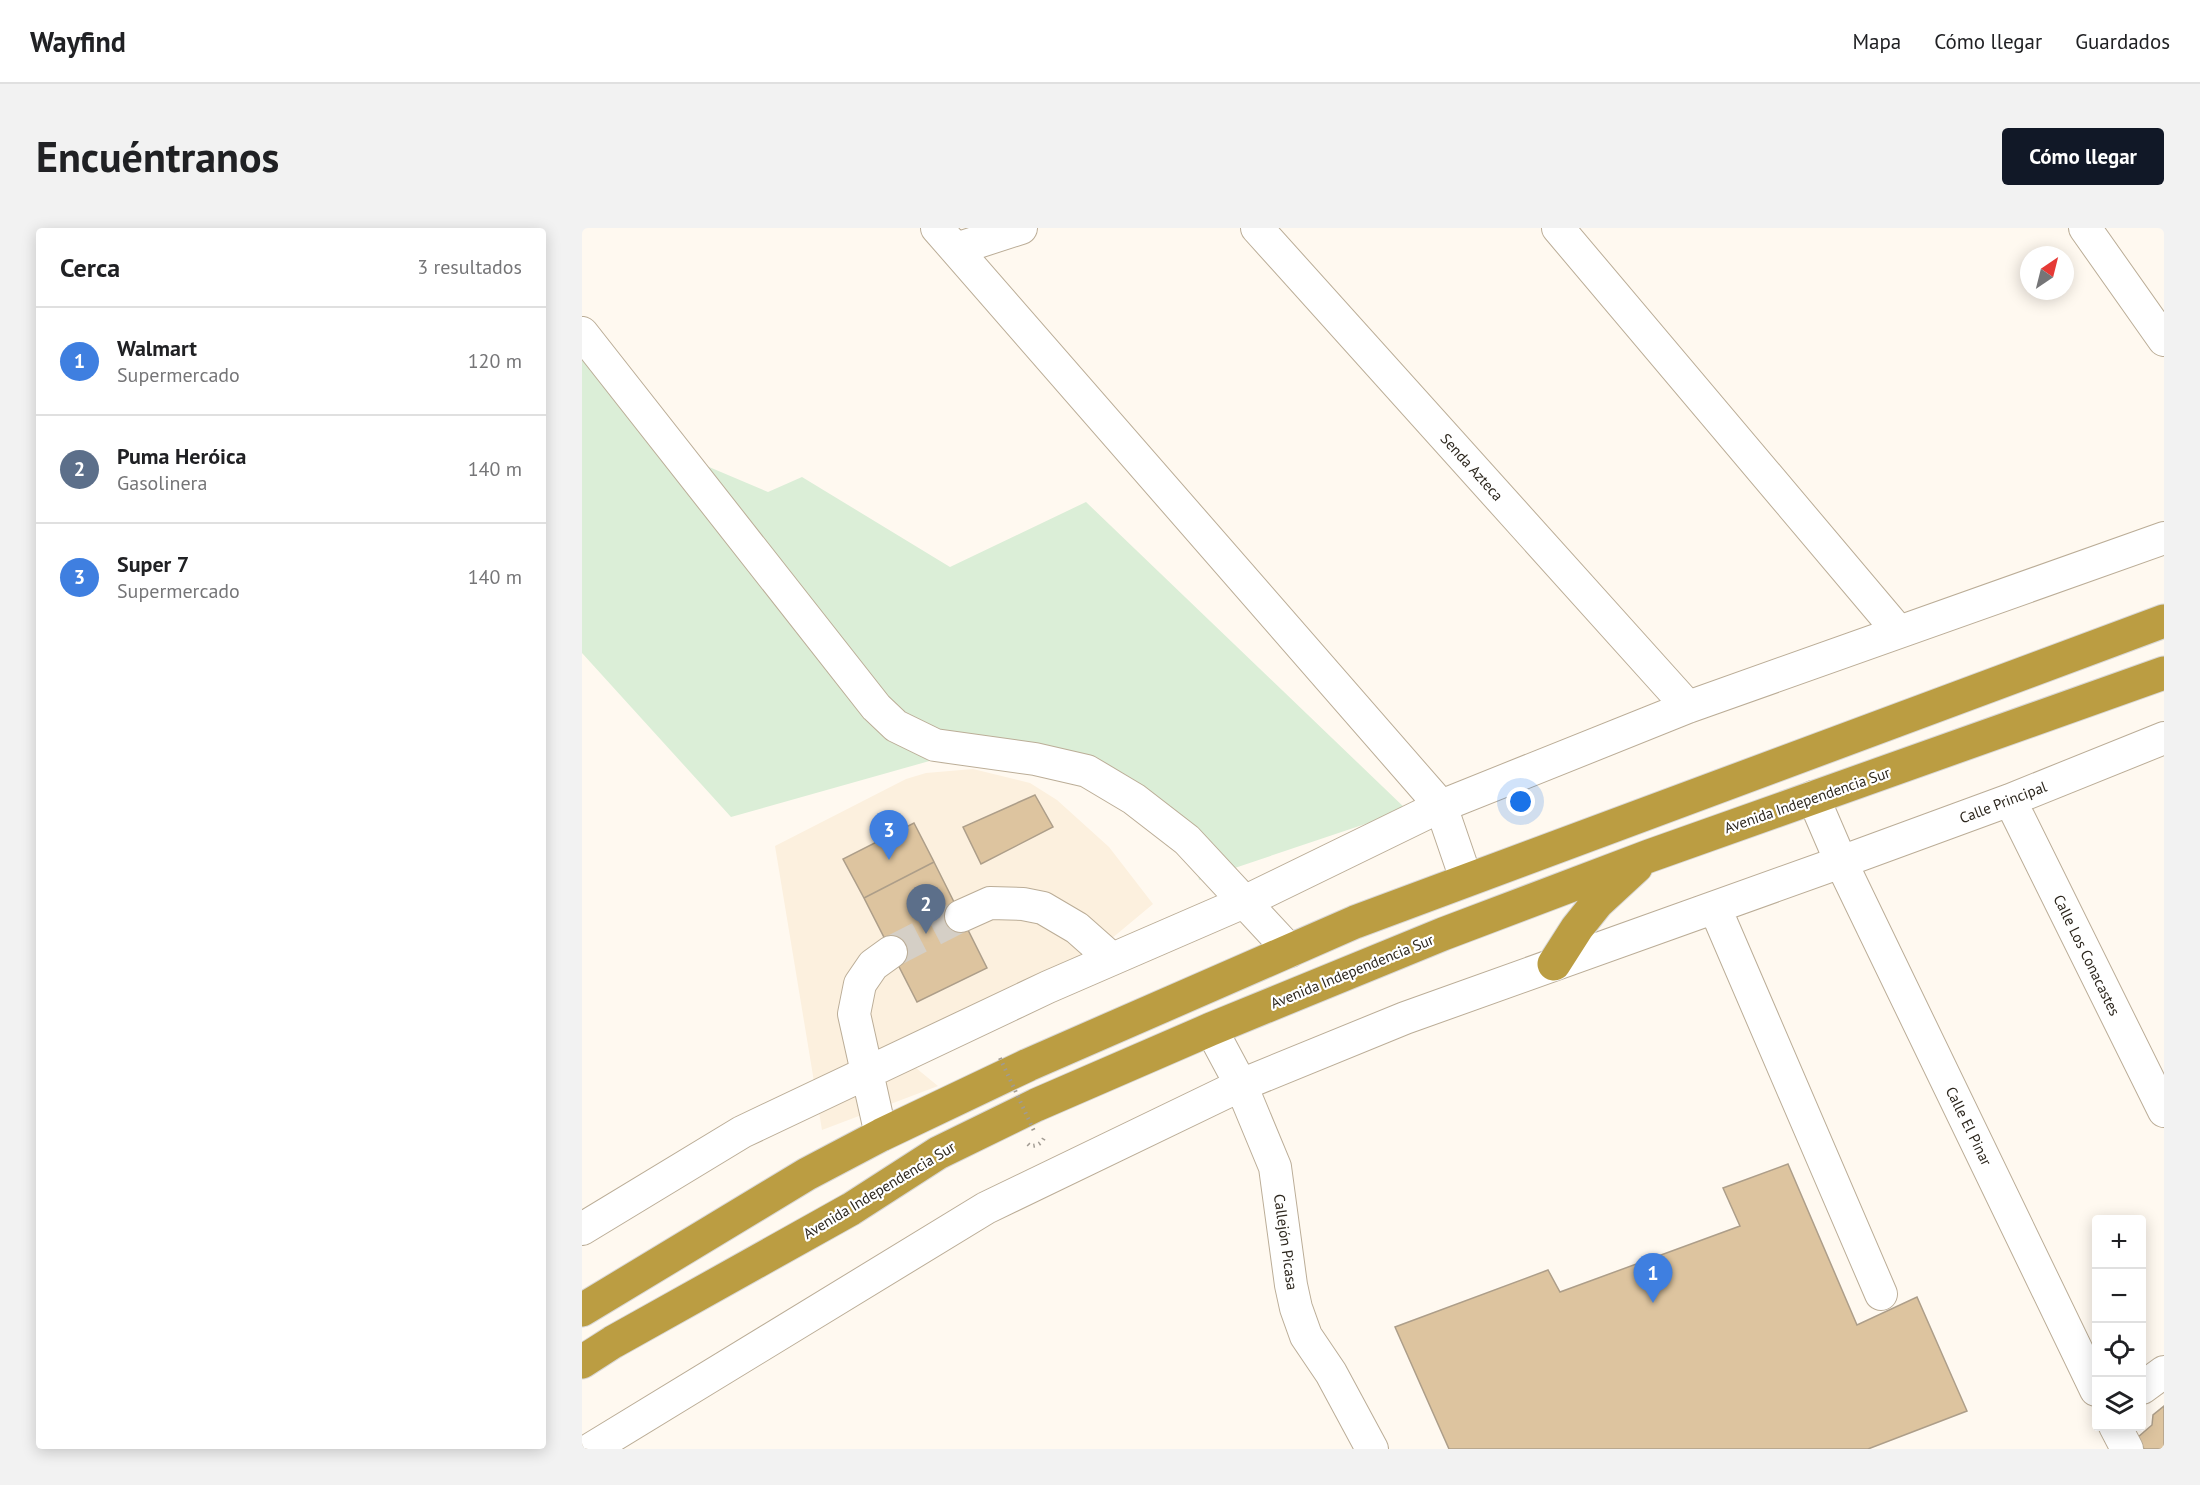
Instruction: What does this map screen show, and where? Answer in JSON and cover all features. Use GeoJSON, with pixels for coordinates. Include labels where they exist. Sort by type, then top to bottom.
{"type":"FeatureCollection","features":[{"type":"Feature","properties":{"kind":"highway"},"geometry":{"type":"LineString","coordinates":[[582,1310],[807,1174],[881,1135],[1028,1065],[1355,922],[2164,621]]}},
{"type":"Feature","properties":{"kind":"highway","name":"Avenida Independencia Sur"},"geometry":{"type":"LineString","coordinates":[[582,1362],[613,1342],[851,1209],[938,1153],[1036,1105],[1211,1029],[1443,934],[1649,856],[2164,673]]}},
{"type":"Feature","properties":{"kind":"highway"},"geometry":{"type":"LineString","coordinates":[[1554,964],[1576,928],[1597,903],[1649,856]]}},
{"type":"Feature","properties":{"kind":"street"},"geometry":{"type":"LineString","coordinates":[[946,239],[1021,228]]}},
{"type":"Feature","properties":{"kind":"street","name":"Senda Azteca"},"geometry":{"type":"LineString","coordinates":[[1257,228],[1688,707]]}},
{"type":"Feature","properties":{"kind":"street"},"geometry":{"type":"LineString","coordinates":[[1558,228],[1899,632]]}},
{"type":"Feature","properties":{"kind":"street"},"geometry":{"type":"LineString","coordinates":[[2085,228],[2164,340]]}},
{"type":"Feature","properties":{"kind":"street"},"geometry":{"type":"LineString","coordinates":[[946,239],[1441,806],[1466,879]]}},
{"type":"Feature","properties":{"kind":"street"},"geometry":{"type":"LineString","coordinates":[[582,333],[876,707],[896,726],[935,745],[1035,759],[1087,771],[1134,799],[1187,840],[1290,951]]}},
{"type":"Feature","properties":{"kind":"street"},"geometry":{"type":"LineString","coordinates":[[582,1229],[742,1132],[1048,987],[1244,902],[1441,806],[1688,707],[2164,538]]}},
{"type":"Feature","properties":{"kind":"street","name":"Calle Principal"},"geometry":{"type":"LineString","coordinates":[[591,1449],[986,1208],[1241,1085],[1405,1018],[2010,800],[2164,738]]}},
{"type":"Feature","properties":{"kind":"street","name":"Calle El Pinar"},"geometry":{"type":"LineString","coordinates":[[1813,797],[1841,862],[2092,1380]]}},
{"type":"Feature","properties":{"kind":"street","name":"Calle Los Conacastes"},"geometry":{"type":"LineString","coordinates":[[2010,800],[2164,1111]]}},
{"type":"Feature","properties":{"kind":"street"},"geometry":{"type":"LineString","coordinates":[[961,916],[990,903],[1023,904],[1043,908],[1077,928],[1112,959]]}},
{"type":"Feature","properties":{"kind":"street"},"geometry":{"type":"LineString","coordinates":[[1715,908],[1881,1294]]}},
{"type":"Feature","properties":{"kind":"street"},"geometry":{"type":"LineString","coordinates":[[881,1135],[854,1014],[860,984],[873,965],[891,952]]}},
{"type":"Feature","properties":{"kind":"street","name":"Callejón Picasa"},"geometry":{"type":"LineString","coordinates":[[1211,1029],[1241,1085],[1275,1167],[1291,1285],[1306,1336],[1332,1373],[1372,1449]]}},
{"type":"Feature","properties":{"kind":"street"},"geometry":{"type":"LineString","coordinates":[[2146,1385],[2164,1372]]}},
{"type":"Feature","properties":{"kind":"street"},"geometry":{"type":"LineString","coordinates":[[2118,1431],[2127,1449]]}},
{"type":"Feature","properties":{"kind":"path"},"geometry":{"type":"LineString","coordinates":[[1000,1058],[1034,1131]]}},
{"type":"Feature","properties":{"kind":"shaded area"},"geometry":{"type":"Polygon","coordinates":[[[973,769],[1030,783],[1057,800],[1109,847],[1153,904],[1069,974],[915,1057],[916,1068],[938,1086],[822,1130],[775,846],[906,779],[926,773],[973,769]]]}},
{"type":"Feature","properties":{"kind":"green space"},"geometry":{"type":"Polygon","coordinates":[[[582,333],[676,453],[768,492],[802,477],[950,567],[1086,502],[1407,810],[1199,880],[1198,874],[1175,840],[1079,781],[933,760],[731,817],[582,653],[582,333]]]}},
{"type":"Feature","properties":{"kind":"building"},"geometry":{"type":"Polygon","coordinates":[[[1035,795],[1053,827],[981,864],[963,827],[1035,795]]]}},
{"type":"Feature","properties":{"kind":"building"},"geometry":{"type":"Polygon","coordinates":[[[914,823],[934,862],[864,898],[843,859],[914,823]]]}},
{"type":"Feature","properties":{"kind":"building"},"geometry":{"type":"Polygon","coordinates":[[[934,862],[987,968],[917,1002],[864,898],[934,862]]]}},
{"type":"Feature","properties":{"kind":"building"},"geometry":{"type":"Polygon","coordinates":[[[1788,1164],[1857,1325],[1917,1297],[1967,1411],[1868,1449],[1449,1449],[1395,1327],[1548,1270],[1560,1292],[1740,1226],[1723,1188],[1788,1164]]]}},
{"type":"Feature","properties":{"kind":"building"},"geometry":{"type":"Polygon","coordinates":[[[2164,1406],[2164,1449],[2144,1449],[2137,1438],[2152,1425],[2153,1415],[2164,1406]]]}},
{"type":"Feature","properties":{"kind":"tunnel"},"geometry":{"type":"LineString","coordinates":[[891,952],[961,916]]}},
{"type":"Feature","properties":{"kind":"place","name":"Super 7"},"geometry":{"type":"Point","coordinates":[889,860]}},
{"type":"Feature","properties":{"kind":"place","name":"Puma Heróica"},"geometry":{"type":"Point","coordinates":[926,934]}},
{"type":"Feature","properties":{"kind":"place","name":"Walmart"},"geometry":{"type":"Point","coordinates":[1653,1303]}}]}
